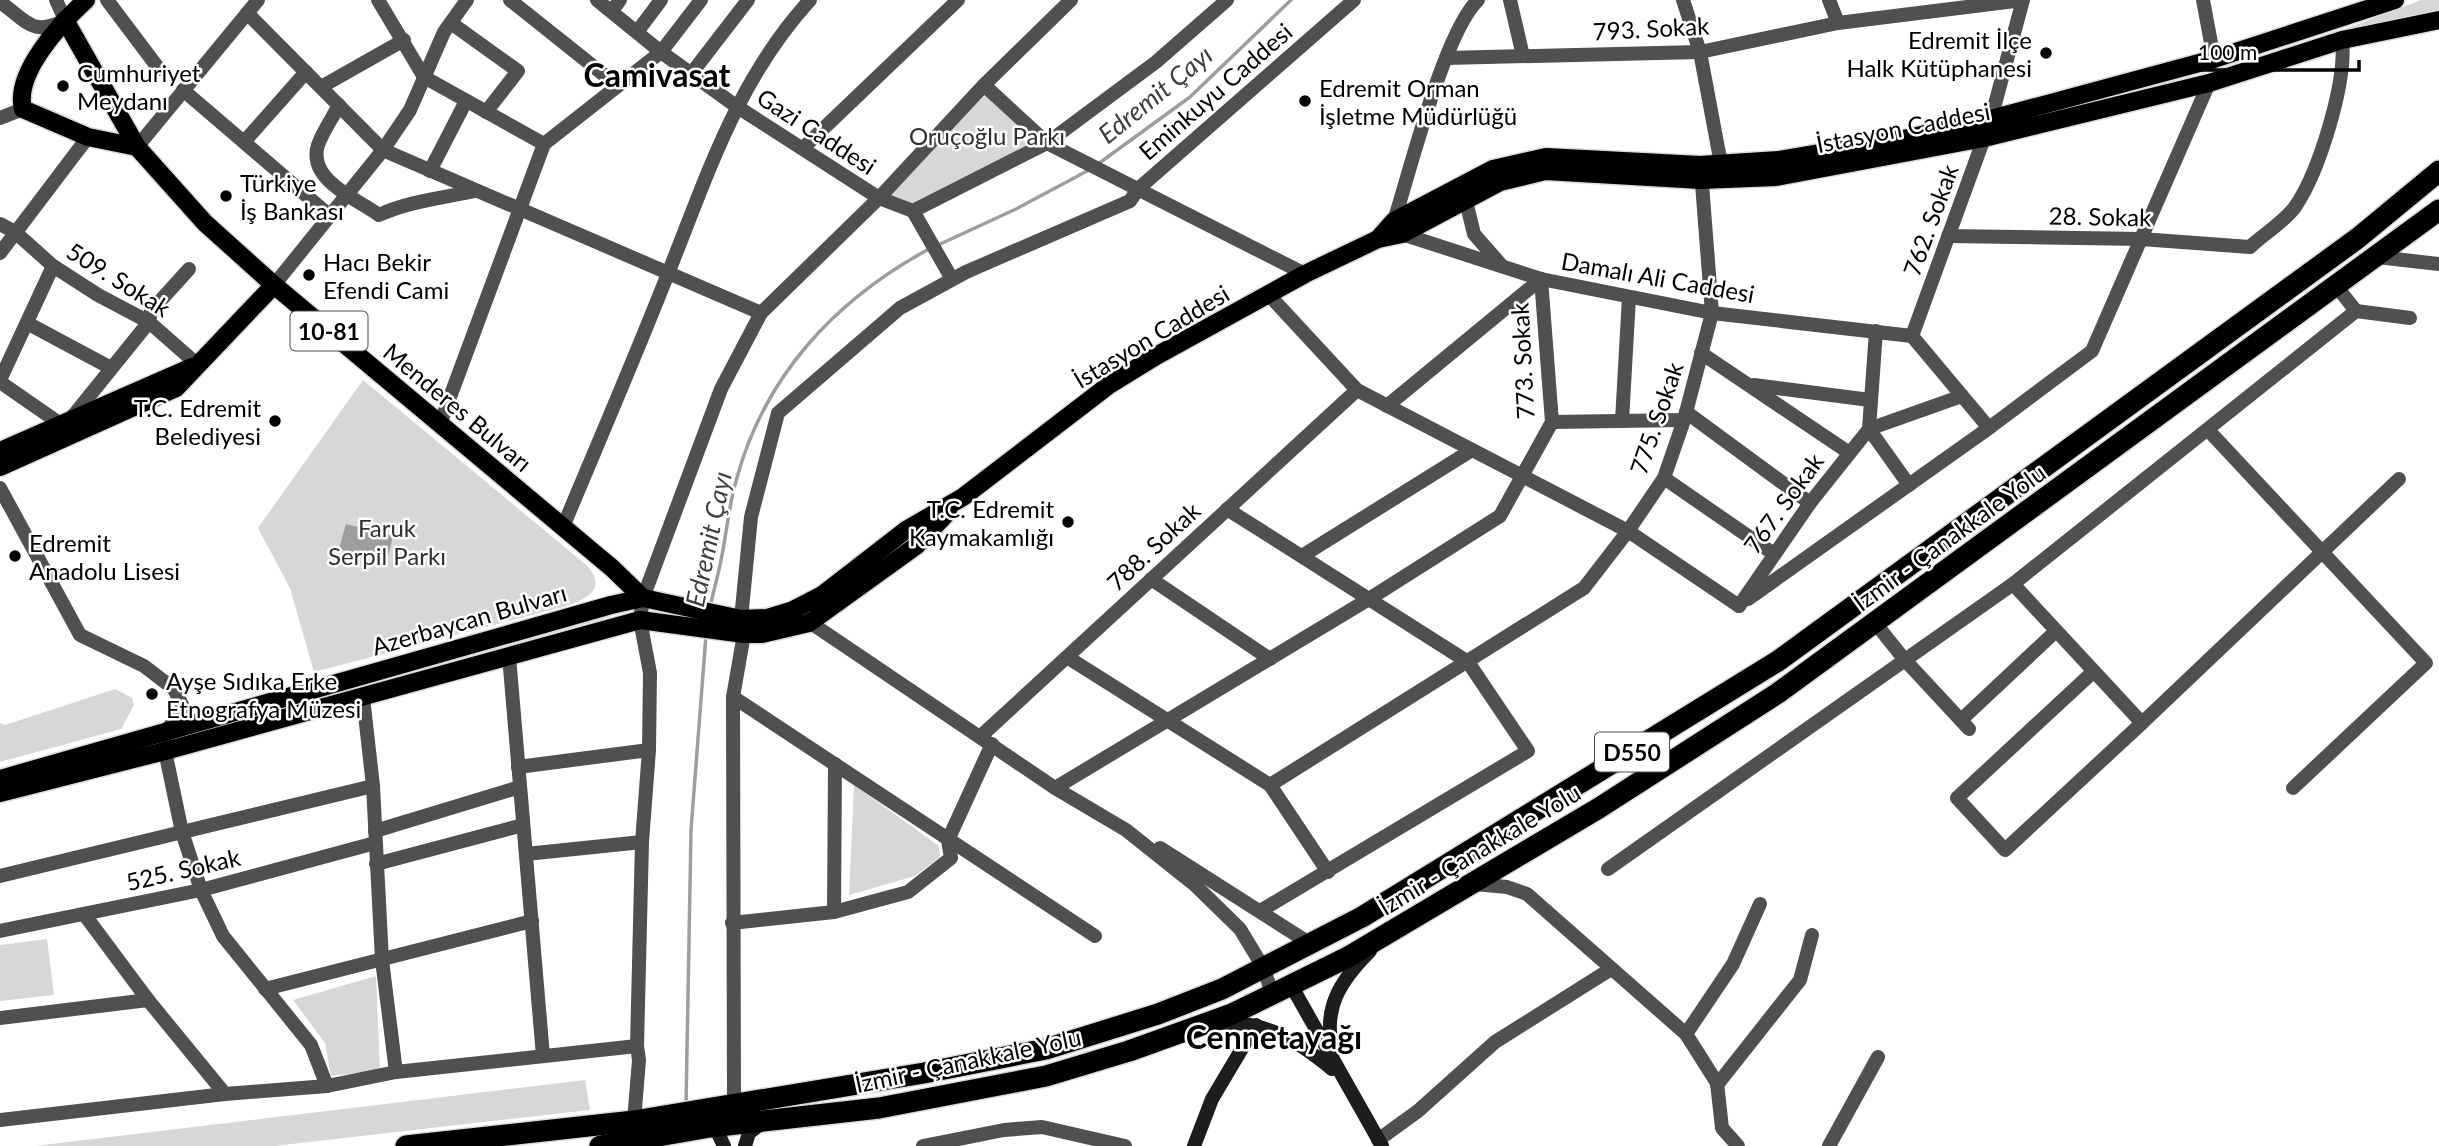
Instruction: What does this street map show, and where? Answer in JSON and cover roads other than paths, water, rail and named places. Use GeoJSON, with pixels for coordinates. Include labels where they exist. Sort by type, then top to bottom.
{"type":"FeatureCollection","features":[{"type":"Feature","properties":{"kind":"highway","name":"İzmir - Çanakkale Yolu"},"geometry":{"type":"LineString","coordinates":[[406,1146],[635,1127],[717,1117],[1046,1049],[1158,1014],[1222,989],[1350,923],[1778,661],[2358,238],[2439,171]]}},
{"type":"Feature","properties":{"kind":"highway","name":"İzmir - Çanakkale Yolu"},"geometry":{"type":"LineString","coordinates":[[717,1117],[765,1121],[879,1108],[1046,1076],[1129,1051],[1232,1014],[1317,972],[1475,884],[1778,693],[1876,624],[2439,210]]}},
{"type":"Feature","properties":{"kind":"highway","name":"İzmir - Çanakkale Yolu"},"geometry":{"type":"LineString","coordinates":[[603,1146],[635,1127]]}},
{"type":"Feature","properties":{"kind":"main road"},"geometry":{"type":"LineString","coordinates":[[86,0],[23,79],[20,97],[23,109],[88,137],[137,147]]}},
{"type":"Feature","properties":{"kind":"main road"},"geometry":{"type":"LineString","coordinates":[[67,23],[98,0]]}},
{"type":"Feature","properties":{"kind":"main road","name":"İstasyon Caddesi"},"geometry":{"type":"LineString","coordinates":[[1701,172],[1721,164],[1779,160],[1991,119],[2214,59],[2393,0]]}},
{"type":"Feature","properties":{"kind":"main road","name":"İstasyon Caddesi"},"geometry":{"type":"LineString","coordinates":[[737,626],[793,610],[822,595],[906,530],[963,497],[1109,385],[1305,274],[1378,239],[1464,192],[1493,169],[1546,157],[1776,177],[1984,138],[2209,83],[2342,40],[2439,20]]}},
{"type":"Feature","properties":{"kind":"main road","name":"Menderes Bulvarı"},"geometry":{"type":"LineString","coordinates":[[67,23],[137,147],[205,223],[274,285],[563,527],[643,598]]}},
{"type":"Feature","properties":{"kind":"main road"},"geometry":{"type":"LineString","coordinates":[[0,467],[176,388],[274,285]]}},
{"type":"Feature","properties":{"kind":"main road"},"geometry":{"type":"LineString","coordinates":[[0,451],[198,365]]}},
{"type":"Feature","properties":{"kind":"main road","name":"İstasyon Caddesi"},"geometry":{"type":"LineString","coordinates":[[737,626],[762,634],[809,623],[916,546],[963,497]]}},
{"type":"Feature","properties":{"kind":"main road","name":"Azerbaycan Bulvarı"},"geometry":{"type":"LineString","coordinates":[[0,779],[611,604],[643,598],[670,614]]}},
{"type":"Feature","properties":{"kind":"main road"},"geometry":{"type":"LineString","coordinates":[[670,614],[737,626]]}},
{"type":"Feature","properties":{"kind":"main road","name":"Azerbaycan Bulvarı"},"geometry":{"type":"LineString","coordinates":[[0,793],[670,614]]}},
{"type":"Feature","properties":{"kind":"street","name":"10-81"},"geometry":{"type":"LineString","coordinates":[[56,0],[67,23]]}},
{"type":"Feature","properties":{"kind":"street"},"geometry":{"type":"LineString","coordinates":[[107,0],[159,69]]}},
{"type":"Feature","properties":{"kind":"street"},"geometry":{"type":"LineString","coordinates":[[137,147],[258,0]]}},
{"type":"Feature","properties":{"kind":"street"},"geometry":{"type":"LineString","coordinates":[[378,0],[424,77],[544,144]]}},
{"type":"Feature","properties":{"kind":"street"},"geometry":{"type":"LineString","coordinates":[[274,285],[383,150],[410,110],[451,23],[467,0]]}},
{"type":"Feature","properties":{"kind":"street"},"geometry":{"type":"LineString","coordinates":[[510,0],[618,86]]}},
{"type":"Feature","properties":{"kind":"street","name":"Gazi Caddesi"},"geometry":{"type":"LineString","coordinates":[[597,0],[616,6],[637,32],[736,106],[879,198],[913,211]]}},
{"type":"Feature","properties":{"kind":"street"},"geometry":{"type":"LineString","coordinates":[[637,32],[661,0]]}},
{"type":"Feature","properties":{"kind":"street"},"geometry":{"type":"LineString","coordinates":[[440,424],[544,144],[661,52],[701,0]]}},
{"type":"Feature","properties":{"kind":"street"},"geometry":{"type":"LineString","coordinates":[[691,74],[748,0]]}},
{"type":"Feature","properties":{"kind":"street"},"geometry":{"type":"LineString","coordinates":[[563,527],[668,274],[706,171],[736,106],[787,25],[810,0]]}},
{"type":"Feature","properties":{"kind":"street"},"geometry":{"type":"LineString","coordinates":[[803,148],[958,0]]}},
{"type":"Feature","properties":{"kind":"street"},"geometry":{"type":"LineString","coordinates":[[635,1127],[639,1060],[637,1046],[642,842],[649,750],[650,673],[640,620],[643,598],[721,389],[761,313],[879,198],[984,85],[1071,0]]}},
{"type":"Feature","properties":{"kind":"street"},"geometry":{"type":"LineString","coordinates":[[952,279],[913,211],[1047,143],[1156,62],[1227,0]]}},
{"type":"Feature","properties":{"kind":"street","name":"Eminkuyu Caddesi"},"geometry":{"type":"LineString","coordinates":[[717,1117],[732,923],[733,697],[737,626],[751,517],[778,413],[900,308],[952,279],[1130,201],[1135,187],[1354,0]]}},
{"type":"Feature","properties":{"kind":"street"},"geometry":{"type":"LineString","coordinates":[[1398,228],[1446,58],[1471,7],[1478,0]]}},
{"type":"Feature","properties":{"kind":"street"},"geometry":{"type":"LineString","coordinates":[[1510,0],[1523,56]]}},
{"type":"Feature","properties":{"kind":"street"},"geometry":{"type":"LineString","coordinates":[[1683,0],[1700,52],[1721,164]]}},
{"type":"Feature","properties":{"kind":"street"},"geometry":{"type":"LineString","coordinates":[[1829,0],[1838,23]]}},
{"type":"Feature","properties":{"kind":"street","name":"793. Sokak"},"geometry":{"type":"LineString","coordinates":[[1446,58],[1700,52],[1838,23],[1972,3],[2023,0]]}},
{"type":"Feature","properties":{"kind":"street","name":"762. Sokak"},"geometry":{"type":"LineString","coordinates":[[1912,336],[1991,119],[2023,0]]}},
{"type":"Feature","properties":{"kind":"street"},"geometry":{"type":"LineString","coordinates":[[2203,0],[2214,59]]}},
{"type":"Feature","properties":{"kind":"street"},"geometry":{"type":"LineString","coordinates":[[0,2],[34,27],[46,29],[67,23]]}},
{"type":"Feature","properties":{"kind":"street"},"geometry":{"type":"LineString","coordinates":[[247,13],[383,150],[761,313]]}},
{"type":"Feature","properties":{"kind":"street"},"geometry":{"type":"LineString","coordinates":[[451,23],[518,71],[486,112]]}},
{"type":"Feature","properties":{"kind":"street"},"geometry":{"type":"LineString","coordinates":[[321,87],[404,40]]}},
{"type":"Feature","properties":{"kind":"street","name":"28. Sokak"},"geometry":{"type":"LineString","coordinates":[[1948,236],[2141,239],[2250,247],[2294,208],[2313,173],[2344,61],[2342,40]]}},
{"type":"Feature","properties":{"kind":"street"},"geometry":{"type":"LineString","coordinates":[[244,142],[306,72]]}},
{"type":"Feature","properties":{"kind":"street"},"geometry":{"type":"LineString","coordinates":[[1269,295],[1357,390],[1628,531],[1739,606],[1989,428],[2092,351],[2209,83]]}},
{"type":"Feature","properties":{"kind":"street"},"geometry":{"type":"LineString","coordinates":[[984,85],[1047,143],[1305,274]]}},
{"type":"Feature","properties":{"kind":"street"},"geometry":{"type":"LineString","coordinates":[[183,90],[329,215]]}},
{"type":"Feature","properties":{"kind":"street"},"geometry":{"type":"LineString","coordinates":[[430,171],[466,101]]}},
{"type":"Feature","properties":{"kind":"street"},"geometry":{"type":"LineString","coordinates":[[339,105],[318,145],[317,159],[325,177],[339,190],[379,215],[401,204],[418,204],[475,191]]}},
{"type":"Feature","properties":{"kind":"street"},"geometry":{"type":"LineString","coordinates":[[0,118],[23,109]]}},
{"type":"Feature","properties":{"kind":"street"},"geometry":{"type":"LineString","coordinates":[[0,253],[88,137]]}},
{"type":"Feature","properties":{"kind":"street","name":"775. Sokak"},"geometry":{"type":"LineString","coordinates":[[1270,785],[1584,588],[1628,531],[1664,478],[1685,416],[1712,313],[1701,172]]}},
{"type":"Feature","properties":{"kind":"street"},"geometry":{"type":"LineString","coordinates":[[1464,192],[1474,234],[1503,267]]}},
{"type":"Feature","properties":{"kind":"street","name":"509. Sokak"},"geometry":{"type":"LineString","coordinates":[[0,224],[15,232],[53,266],[98,295],[149,322],[198,365]]}},
{"type":"Feature","properties":{"kind":"street","name":"Damalı Ali Caddesi"},"geometry":{"type":"LineString","coordinates":[[1398,228],[1541,279],[1712,313],[1912,336]]}},
{"type":"Feature","properties":{"kind":"street"},"geometry":{"type":"LineString","coordinates":[[2377,257],[2439,264]]}},
{"type":"Feature","properties":{"kind":"street"},"geometry":{"type":"LineString","coordinates":[[53,266],[0,381],[65,423],[149,322],[151,311],[189,269]]}},
{"type":"Feature","properties":{"kind":"street"},"geometry":{"type":"LineString","coordinates":[[1388,406],[1541,279]]}},
{"type":"Feature","properties":{"kind":"street","name":"773. Sokak"},"geometry":{"type":"LineString","coordinates":[[1055,788],[1369,599],[1500,516],[1552,422],[1541,279]]}},
{"type":"Feature","properties":{"kind":"street"},"geometry":{"type":"LineString","coordinates":[[2337,287],[2356,311],[2410,318]]}},
{"type":"Feature","properties":{"kind":"street"},"geometry":{"type":"LineString","coordinates":[[1622,421],[1629,296]]}},
{"type":"Feature","properties":{"kind":"street"},"geometry":{"type":"LineString","coordinates":[[1608,869],[2013,584],[2356,311]]}},
{"type":"Feature","properties":{"kind":"street"},"geometry":{"type":"LineString","coordinates":[[27,323],[111,368]]}},
{"type":"Feature","properties":{"kind":"street"},"geometry":{"type":"LineString","coordinates":[[1877,331],[1869,429],[1909,485]]}},
{"type":"Feature","properties":{"kind":"street"},"geometry":{"type":"LineString","coordinates":[[1912,336],[1989,428]]}},
{"type":"Feature","properties":{"kind":"street"},"geometry":{"type":"LineString","coordinates":[[1702,353],[1848,452]]}},
{"type":"Feature","properties":{"kind":"street"},"geometry":{"type":"LineString","coordinates":[[1751,384],[1870,400]]}},
{"type":"Feature","properties":{"kind":"street","name":"788. Sokak"},"geometry":{"type":"LineString","coordinates":[[987,740],[1067,657],[1357,390]]}},
{"type":"Feature","properties":{"kind":"street","name":"767. Sokak"},"geometry":{"type":"LineString","coordinates":[[1739,606],[1810,503],[1869,429],[1962,396]]}},
{"type":"Feature","properties":{"kind":"street"},"geometry":{"type":"LineString","coordinates":[[1552,422],[1622,421],[1685,416],[1810,503]]}},
{"type":"Feature","properties":{"kind":"street"},"geometry":{"type":"LineString","coordinates":[[2208,431],[2426,663],[2293,788]]}},
{"type":"Feature","properties":{"kind":"street"},"geometry":{"type":"LineString","coordinates":[[1302,556],[1472,450]]}},
{"type":"Feature","properties":{"kind":"street"},"geometry":{"type":"LineString","coordinates":[[1664,478],[1774,554]]}},
{"type":"Feature","properties":{"kind":"street"},"geometry":{"type":"LineString","coordinates":[[2094,671],[1957,798],[2005,850],[2399,479]]}},
{"type":"Feature","properties":{"kind":"street"},"geometry":{"type":"LineString","coordinates":[[0,488],[80,635],[144,666],[174,689],[184,709],[166,731],[165,751],[183,832],[201,890],[223,936],[311,1045],[327,1086]]}},
{"type":"Feature","properties":{"kind":"street"},"geometry":{"type":"LineString","coordinates":[[1227,509],[1468,662],[1528,751],[1260,911]]}},
{"type":"Feature","properties":{"kind":"street"},"geometry":{"type":"LineString","coordinates":[[1151,579],[1270,659]]}},
{"type":"Feature","properties":{"kind":"street"},"geometry":{"type":"LineString","coordinates":[[2013,584],[2142,723]]}},
{"type":"Feature","properties":{"kind":"street"},"geometry":{"type":"LineString","coordinates":[[793,610],[1055,788],[1184,862],[1309,943],[1317,972]]}},
{"type":"Feature","properties":{"kind":"street"},"geometry":{"type":"LineString","coordinates":[[1876,624],[1904,659],[1965,725],[2056,631]]}},
{"type":"Feature","properties":{"kind":"street"},"geometry":{"type":"LineString","coordinates":[[509,656],[544,1056]]}},
{"type":"Feature","properties":{"kind":"street"},"geometry":{"type":"LineString","coordinates":[[1067,657],[1270,785],[1328,872]]}},
{"type":"Feature","properties":{"kind":"street"},"geometry":{"type":"LineString","coordinates":[[363,697],[373,786],[382,960],[396,1072]]}},
{"type":"Feature","properties":{"kind":"street"},"geometry":{"type":"LineString","coordinates":[[733,697],[1095,936]]}},
{"type":"Feature","properties":{"kind":"street"},"geometry":{"type":"LineString","coordinates":[[732,923],[834,912],[908,892],[951,858],[948,840],[987,740]]}},
{"type":"Feature","properties":{"kind":"street"},"geometry":{"type":"LineString","coordinates":[[518,766],[649,750]]}},
{"type":"Feature","properties":{"kind":"street"},"geometry":{"type":"LineString","coordinates":[[834,912],[835,764]]}},
{"type":"Feature","properties":{"kind":"street"},"geometry":{"type":"LineString","coordinates":[[0,876],[373,786]]}},
{"type":"Feature","properties":{"kind":"street","name":"525. Sokak"},"geometry":{"type":"LineString","coordinates":[[0,930],[201,890],[375,837],[520,787]]}},
{"type":"Feature","properties":{"kind":"street"},"geometry":{"type":"LineString","coordinates":[[376,864],[523,825]]}},
{"type":"Feature","properties":{"kind":"street"},"geometry":{"type":"LineString","coordinates":[[1126,830],[1195,885],[1240,929],[1263,967],[1282,989],[1339,1074],[1380,1143],[1495,1042],[1611,969]]}},
{"type":"Feature","properties":{"kind":"street"},"geometry":{"type":"LineString","coordinates":[[526,854],[642,842]]}},
{"type":"Feature","properties":{"kind":"street"},"geometry":{"type":"LineString","coordinates":[[1475,884],[1507,887],[1527,894],[1686,1034],[1717,1085],[1722,1128],[1738,1146]]}},
{"type":"Feature","properties":{"kind":"street"},"geometry":{"type":"LineString","coordinates":[[1686,1034],[1733,964],[1760,904]]}},
{"type":"Feature","properties":{"kind":"street"},"geometry":{"type":"LineString","coordinates":[[84,914],[148,1000],[225,1094]]}},
{"type":"Feature","properties":{"kind":"street"},"geometry":{"type":"LineString","coordinates":[[265,989],[532,921]]}},
{"type":"Feature","properties":{"kind":"street"},"geometry":{"type":"LineString","coordinates":[[1339,1074],[1329,1037],[1330,1006],[1353,968],[1387,934]]}},
{"type":"Feature","properties":{"kind":"street"},"geometry":{"type":"LineString","coordinates":[[1717,1085],[1800,980],[1812,935]]}},
{"type":"Feature","properties":{"kind":"street"},"geometry":{"type":"LineString","coordinates":[[0,1018],[148,1000]]}},
{"type":"Feature","properties":{"kind":"street"},"geometry":{"type":"LineString","coordinates":[[1204,1024],[1256,1025],[1282,1032],[1306,1047],[1339,1074]]}},
{"type":"Feature","properties":{"kind":"street"},"geometry":{"type":"LineString","coordinates":[[1194,1146],[1212,1099],[1256,1025]]}},
{"type":"Feature","properties":{"kind":"street"},"geometry":{"type":"LineString","coordinates":[[0,1120],[225,1094],[327,1086],[396,1072],[637,1046]]}},
{"type":"Feature","properties":{"kind":"street"},"geometry":{"type":"LineString","coordinates":[[1829,1146],[1878,1057]]}},
{"type":"Feature","properties":{"kind":"street"},"geometry":{"type":"LineString","coordinates":[[717,1117],[716,1131],[724,1146]]}},
{"type":"Feature","properties":{"kind":"street"},"geometry":{"type":"LineString","coordinates":[[745,1146],[750,1133],[765,1121]]}},
{"type":"Feature","properties":{"kind":"street"},"geometry":{"type":"LineString","coordinates":[[923,1146],[1003,1130],[1042,1127],[1125,1146]]}},
{"type":"Feature","properties":{"kind":"waterway","name":"Edremit Çayı"},"geometry":{"type":"LineString","coordinates":[[1098,164],[1190,97],[1291,0]]}},
{"type":"Feature","properties":{"kind":"waterway","name":"Edremit Çayı"},"geometry":{"type":"LineString","coordinates":[[936,246],[1016,209],[1089,170]]}},
{"type":"Feature","properties":{"kind":"waterway","name":"Edremit Çayı"},"geometry":{"type":"LineString","coordinates":[[710,607],[736,481],[748,443],[785,375],[834,317],[895,269],[929,249]]}},
{"type":"Feature","properties":{"kind":"waterway","name":"Edremit Çayı"},"geometry":{"type":"LineString","coordinates":[[686,1106],[691,830],[706,635]]}},
{"type":"Feature","properties":{"kind":"place","name":"Edremit İlçe Halk Kütüphanesi"},"geometry":{"type":"Point","coordinates":[2046,53]}},
{"type":"Feature","properties":{"kind":"place","name":"Cumhuriyet Meydanı"},"geometry":{"type":"Point","coordinates":[63,86]}},
{"type":"Feature","properties":{"kind":"place","name":"Edremit Orman İşletme Müdürlüğü"},"geometry":{"type":"Point","coordinates":[1305,101]}},
{"type":"Feature","properties":{"kind":"place","name":"Türkiye İş Bankası"},"geometry":{"type":"Point","coordinates":[226,196]}},
{"type":"Feature","properties":{"kind":"place","name":"Hacı Bekir Efendi Cami"},"geometry":{"type":"Point","coordinates":[309,275]}},
{"type":"Feature","properties":{"kind":"place","name":"T.C. Edremit Belediyesi"},"geometry":{"type":"Point","coordinates":[275,421]}},
{"type":"Feature","properties":{"kind":"place","name":"T.C. Edremit Kaymakamlığı"},"geometry":{"type":"Point","coordinates":[1068,522]}},
{"type":"Feature","properties":{"kind":"place","name":"Edremit Anadolu Lisesi"},"geometry":{"type":"Point","coordinates":[15,556]}},
{"type":"Feature","properties":{"kind":"place","name":"Ayşe Sıdıka Erke Etnografya Müzesi"},"geometry":{"type":"Point","coordinates":[152,694]}},
{"type":"Feature","properties":{"kind":"district","name":"Camivasat"},"geometry":{"type":"Point","coordinates":[657,74]}},
{"type":"Feature","properties":{"kind":"district","name":"Cennetayağı"},"geometry":{"type":"Point","coordinates":[1274,1036]}},
{"type":"Feature","properties":{"kind":"park label","name":"Oruçoğlu Parkı"},"geometry":{"type":"Point","coordinates":[987,135]}},
{"type":"Feature","properties":{"kind":"park label","name":"Faruk Serpil Parkı"},"geometry":{"type":"Point","coordinates":[387,541]}}]}
